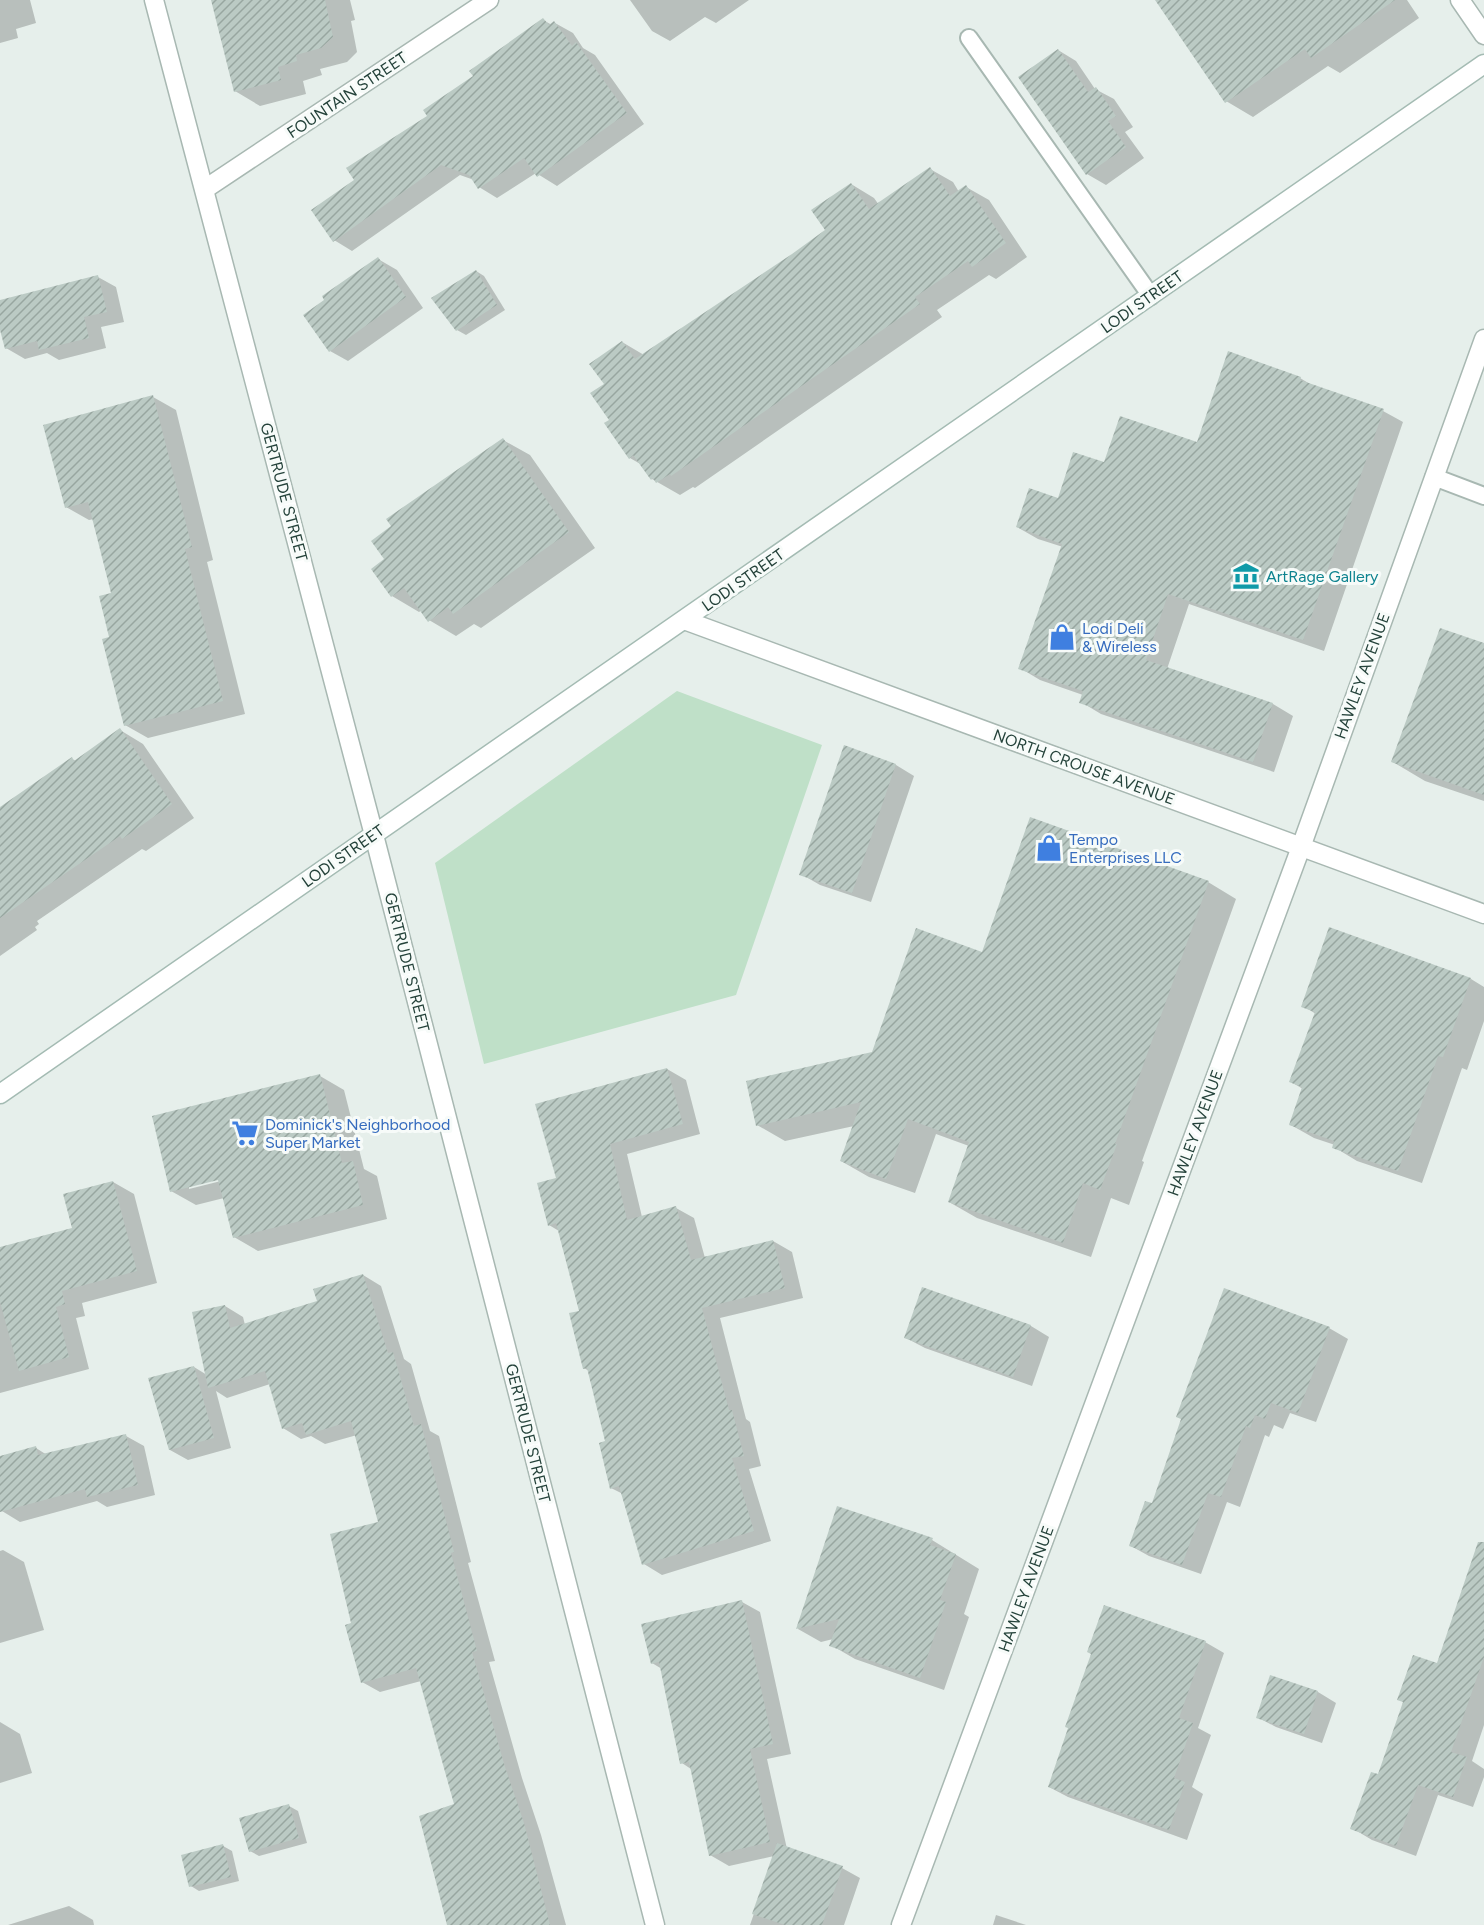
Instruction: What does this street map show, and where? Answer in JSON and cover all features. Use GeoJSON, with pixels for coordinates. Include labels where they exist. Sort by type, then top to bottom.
{"type":"FeatureCollection","features":[{"type":"Feature","properties":{"kind":"street","name":"GERTRUDE STREET"},"geometry":{"type":"LineString","coordinates":[[154,0],[374,834],[655,1925]]}},
{"type":"Feature","properties":{"kind":"street","name":"FOUNTAIN STREET"},"geometry":{"type":"LineString","coordinates":[[205,189],[489,0]]}},
{"type":"Feature","properties":{"kind":"street"},"geometry":{"type":"LineString","coordinates":[[1460,0],[1484,35]]}},
{"type":"Feature","properties":{"kind":"street","name":"LODI STREET"},"geometry":{"type":"LineString","coordinates":[[0,1094],[1484,64]]}},
{"type":"Feature","properties":{"kind":"street","name":"HAWLEY AVENUE"},"geometry":{"type":"LineString","coordinates":[[902,1925],[1301,847],[1484,339]]}},
{"type":"Feature","properties":{"kind":"street","name":"NORTH CROUSE AVENUE"},"geometry":{"type":"LineString","coordinates":[[684,620],[1484,914]]}},
{"type":"Feature","properties":{"kind":"lane"},"geometry":{"type":"LineString","coordinates":[[969,38],[1151,296]]}},
{"type":"Feature","properties":{"kind":"lane"},"geometry":{"type":"LineString","coordinates":[[1434,477],[1484,496]]}},
{"type":"Feature","properties":{"kind":"green space"},"geometry":{"type":"Polygon","coordinates":[[[677,691],[822,745],[736,995],[484,1064],[435,863],[677,691]]]}},
{"type":"Feature","properties":{"kind":"building"},"geometry":{"type":"Polygon","coordinates":[[[211,0],[325,0],[333,37],[321,48],[296,55],[297,61],[278,67],[281,80],[234,92],[211,0]]]}},
{"type":"Feature","properties":{"kind":"building"},"geometry":{"type":"Polygon","coordinates":[[[1155,0],[1395,0],[1311,58],[1305,49],[1225,103],[1155,0]]]}},
{"type":"Feature","properties":{"kind":"building"},"geometry":{"type":"Polygon","coordinates":[[[543,18],[549,25],[554,21],[572,46],[576,42],[627,113],[537,177],[524,158],[478,189],[469,175],[441,165],[333,242],[311,210],[354,180],[346,168],[427,116],[423,110],[473,76],[469,71],[543,18]]]}},
{"type":"Feature","properties":{"kind":"building"},"geometry":{"type":"Polygon","coordinates":[[[1058,49],[1088,92],[1096,87],[1116,116],[1108,121],[1126,147],[1086,175],[1018,77],[1058,49]]]}},
{"type":"Feature","properties":{"kind":"building"},"geometry":{"type":"Polygon","coordinates":[[[930,167],[950,196],[966,185],[1006,243],[972,267],[968,261],[915,297],[920,304],[671,476],[670,474],[656,483],[653,478],[651,480],[633,455],[629,459],[604,423],[609,420],[590,393],[604,384],[589,364],[622,341],[635,359],[792,254],[825,230],[811,210],[851,183],[869,209],[930,167]]]}},
{"type":"Feature","properties":{"kind":"building"},"geometry":{"type":"Polygon","coordinates":[[[378,257],[406,297],[329,352],[303,315],[324,300],[322,296],[378,257]]]}},
{"type":"Feature","properties":{"kind":"building"},"geometry":{"type":"Polygon","coordinates":[[[476,270],[497,305],[456,331],[431,298],[476,270]]]}},
{"type":"Feature","properties":{"kind":"building"},"geometry":{"type":"Polygon","coordinates":[[[98,275],[107,312],[84,317],[89,338],[39,350],[37,341],[5,349],[0,330],[0,300],[98,275]]]}},
{"type":"Feature","properties":{"kind":"building"},"geometry":{"type":"Polygon","coordinates":[[[1228,351],[1301,377],[1300,380],[1384,409],[1303,640],[1168,594],[1146,660],[1273,703],[1253,762],[1079,703],[1083,691],[1018,669],[1062,544],[1016,527],[1029,488],[1058,498],[1073,452],[1104,462],[1120,416],[1197,442],[1228,351]]]}},
{"type":"Feature","properties":{"kind":"building"},"geometry":{"type":"Polygon","coordinates":[[[153,395],[192,547],[185,549],[223,701],[124,726],[102,639],[109,637],[99,596],[111,593],[88,502],[65,508],[43,425],[153,395]]]}},
{"type":"Feature","properties":{"kind":"building"},"geometry":{"type":"Polygon","coordinates":[[[503,438],[569,532],[453,614],[448,607],[428,622],[404,588],[391,597],[371,569],[384,559],[371,541],[391,526],[386,519],[503,438]]]}},
{"type":"Feature","properties":{"kind":"building"},"geometry":{"type":"Polygon","coordinates":[[[1440,628],[1484,643],[1484,795],[1391,762],[1440,628]]]}},
{"type":"Feature","properties":{"kind":"building"},"geometry":{"type":"Polygon","coordinates":[[[120,728],[172,804],[122,839],[120,836],[0,918],[0,807],[72,757],[74,761],[120,728]]]}},
{"type":"Feature","properties":{"kind":"building"},"geometry":{"type":"Polygon","coordinates":[[[844,745],[896,764],[852,893],[799,875],[844,745]]]}},
{"type":"Feature","properties":{"kind":"building"},"geometry":{"type":"Polygon","coordinates":[[[1030,817],[1209,881],[1100,1190],[1083,1183],[1063,1243],[948,1202],[969,1142],[908,1119],[886,1179],[840,1161],[861,1102],[756,1126],[746,1081],[872,1052],[916,928],[982,952],[1030,817]]]}},
{"type":"Feature","properties":{"kind":"building"},"geometry":{"type":"Polygon","coordinates":[[[1329,927],[1471,978],[1443,1057],[1438,1056],[1398,1171],[1332,1148],[1334,1141],[1289,1125],[1302,1087],[1289,1082],[1315,1012],[1301,1007],[1329,927]]]}},
{"type":"Feature","properties":{"kind":"building"},"geometry":{"type":"Polygon","coordinates":[[[667,1068],[683,1124],[610,1144],[627,1220],[676,1206],[691,1260],[773,1240],[785,1288],[702,1308],[729,1410],[732,1410],[744,1456],[732,1458],[754,1531],[642,1565],[619,1486],[610,1489],[599,1443],[605,1441],[587,1368],[583,1369],[569,1313],[579,1311],[556,1223],[548,1226],[537,1183],[556,1178],[535,1104],[667,1068]]]}},
{"type":"Feature","properties":{"kind":"building","name":"Dominick's Neighborhood Super Market"},"geometry":{"type":"Polygon","coordinates":[[[320,1074],[342,1163],[353,1161],[363,1205],[233,1238],[218,1180],[170,1192],[152,1116],[320,1074]]]}},
{"type":"Feature","properties":{"kind":"building"},"geometry":{"type":"Polygon","coordinates":[[[113,1181],[137,1271],[62,1291],[65,1304],[56,1307],[69,1357],[19,1371],[0,1302],[0,1247],[72,1228],[63,1194],[113,1181]]]}},
{"type":"Feature","properties":{"kind":"building"},"geometry":{"type":"Polygon","coordinates":[[[363,1274],[388,1353],[393,1352],[414,1426],[421,1424],[477,1651],[472,1652],[505,1767],[524,1823],[550,1925],[447,1925],[419,1816],[454,1804],[416,1668],[361,1683],[345,1625],[351,1623],[330,1534],[378,1522],[351,1421],[306,1435],[302,1423],[282,1429],[265,1371],[208,1388],[192,1312],[225,1305],[230,1328],[317,1301],[313,1289],[363,1274]]]}},
{"type":"Feature","properties":{"kind":"building"},"geometry":{"type":"Polygon","coordinates":[[[922,1287],[1031,1325],[1013,1377],[904,1338],[922,1287]]]}},
{"type":"Feature","properties":{"kind":"building"},"geometry":{"type":"Polygon","coordinates":[[[1224,1288],[1330,1327],[1298,1413],[1271,1403],[1265,1419],[1255,1415],[1250,1428],[1246,1426],[1221,1497],[1208,1493],[1182,1565],[1129,1546],[1145,1501],[1152,1503],[1181,1419],[1176,1417],[1224,1288]]]}},
{"type":"Feature","properties":{"kind":"building"},"geometry":{"type":"Polygon","coordinates":[[[194,1366],[214,1438],[169,1450],[148,1378],[194,1366]]]}},
{"type":"Feature","properties":{"kind":"building"},"geometry":{"type":"Polygon","coordinates":[[[126,1434],[138,1485],[87,1497],[85,1489],[0,1512],[0,1456],[36,1446],[38,1455],[126,1434]]]}},
{"type":"Feature","properties":{"kind":"building"},"geometry":{"type":"Polygon","coordinates":[[[837,1506],[933,1538],[930,1545],[956,1554],[940,1600],[946,1602],[920,1678],[829,1646],[839,1619],[796,1629],[837,1506]]]}},
{"type":"Feature","properties":{"kind":"building"},"geometry":{"type":"Polygon","coordinates":[[[1478,1542],[1484,1542],[1484,1657],[1451,1752],[1467,1757],[1453,1797],[1418,1785],[1396,1846],[1350,1829],[1371,1772],[1378,1774],[1403,1702],[1397,1700],[1413,1655],[1437,1663],[1478,1542]]]}},
{"type":"Feature","properties":{"kind":"building"},"geometry":{"type":"Polygon","coordinates":[[[742,1600],[773,1744],[750,1749],[770,1842],[709,1856],[689,1762],[680,1764],[659,1662],[651,1664],[641,1624],[742,1600]]]}},
{"type":"Feature","properties":{"kind":"building"},"geometry":{"type":"Polygon","coordinates":[[[1104,1605],[1206,1641],[1179,1718],[1193,1723],[1174,1778],[1185,1782],[1169,1830],[1048,1787],[1068,1728],[1065,1727],[1091,1654],[1087,1652],[1104,1605]]]}},
{"type":"Feature","properties":{"kind":"building"},"geometry":{"type":"Polygon","coordinates":[[[1270,1675],[1318,1691],[1304,1734],[1256,1718],[1270,1675]]]}},
{"type":"Feature","properties":{"kind":"building"},"geometry":{"type":"Polygon","coordinates":[[[289,1804],[299,1838],[249,1852],[239,1818],[289,1804]]]}},
{"type":"Feature","properties":{"kind":"building"},"geometry":{"type":"Polygon","coordinates":[[[777,1843],[843,1866],[822,1925],[785,1925],[752,1914],[777,1843]]]}},
{"type":"Feature","properties":{"kind":"building"},"geometry":{"type":"Polygon","coordinates":[[[223,1844],[231,1877],[189,1887],[181,1855],[223,1844]]]}},
{"type":"Feature","properties":{"kind":"place","name":"ArtRage Gallery"},"geometry":{"type":"Point","coordinates":[1246,576]}},
{"type":"Feature","properties":{"kind":"place","name":"Lodi Deli & Wireless"},"geometry":{"type":"Point","coordinates":[1062,637]}},
{"type":"Feature","properties":{"kind":"place","name":"Tempo Enterprises LLC"},"geometry":{"type":"Point","coordinates":[1049,848]}},
{"type":"Feature","properties":{"kind":"place","name":"Dominick's Neighborhood Super Market"},"geometry":{"type":"Point","coordinates":[245,1133]}}]}
